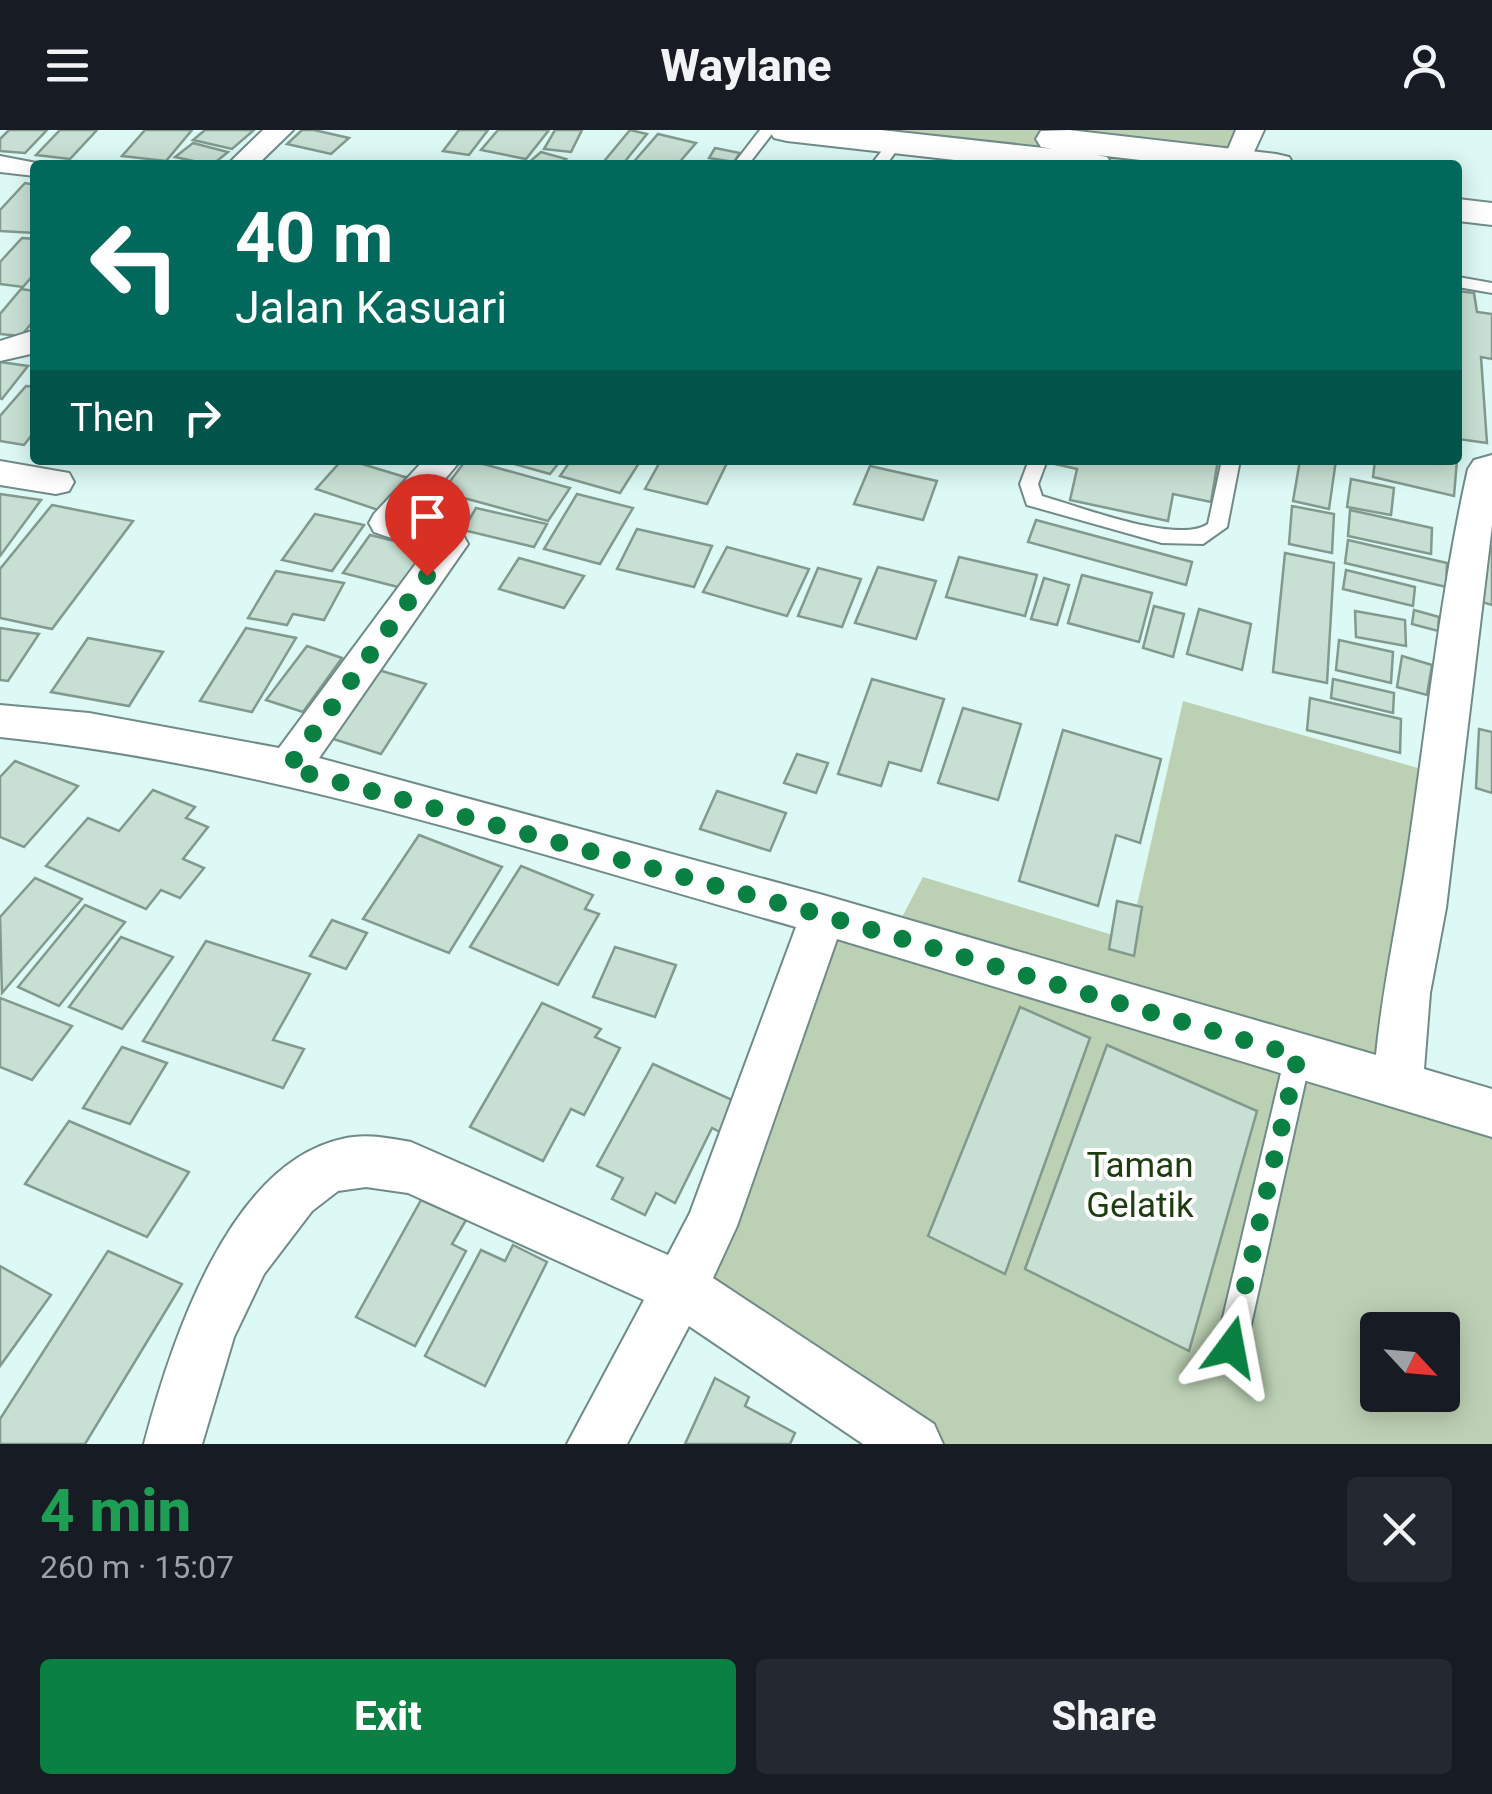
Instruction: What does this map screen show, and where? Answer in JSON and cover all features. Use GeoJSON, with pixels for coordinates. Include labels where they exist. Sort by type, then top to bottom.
{"type":"FeatureCollection","features":[{"type":"Feature","properties":{"kind":"main road"},"geometry":{"type":"LineString","coordinates":[[786,130],[906,155],[1003,160]]}},
{"type":"Feature","properties":{"kind":"main road"},"geometry":{"type":"LineString","coordinates":[[976,130],[1244,145],[1268,160]]}},
{"type":"Feature","properties":{"kind":"main road"},"geometry":{"type":"LineString","coordinates":[[1462,186],[1492,190]]}},
{"type":"Feature","properties":{"kind":"main road"},"geometry":{"type":"LineString","coordinates":[[1462,210],[1492,214]]}},
{"type":"Feature","properties":{"kind":"street"},"geometry":{"type":"LineString","coordinates":[[247,160],[280,130]]}},
{"type":"Feature","properties":{"kind":"street"},"geometry":{"type":"LineString","coordinates":[[0,164],[30,167]]}},
{"type":"Feature","properties":{"kind":"street"},"geometry":{"type":"LineString","coordinates":[[288,768],[450,544],[387,523],[439,465]]}},
{"type":"Feature","properties":{"kind":"street"},"geometry":{"type":"LineString","coordinates":[[1398,1086],[1406,993],[1423,908],[1471,538],[1486,469],[1492,467]]}},
{"type":"Feature","properties":{"kind":"street"},"geometry":{"type":"LineString","coordinates":[[0,473],[56,482]]}},
{"type":"Feature","properties":{"kind":"street"},"geometry":{"type":"LineString","coordinates":[[0,721],[89,730],[288,768],[822,915],[1492,1113]]}},
{"type":"Feature","properties":{"kind":"street"},"geometry":{"type":"LineString","coordinates":[[596,1444],[711,1226],[822,915]]}},
{"type":"Feature","properties":{"kind":"street"},"geometry":{"type":"LineString","coordinates":[[173,1444],[181,1410],[243,1256],[288,1197],[323,1170],[370,1159],[411,1168],[680,1288],[914,1444]]}},
{"type":"Feature","properties":{"kind":"lane"},"geometry":{"type":"LineString","coordinates":[[744,160],[768,130]]}},
{"type":"Feature","properties":{"kind":"lane"},"geometry":{"type":"LineString","coordinates":[[1462,283],[1492,288]]}},
{"type":"Feature","properties":{"kind":"lane"},"geometry":{"type":"LineString","coordinates":[[1036,465],[1030,484],[1034,500],[1162,536],[1203,538],[1217,527],[1231,465]]}},
{"type":"Feature","properties":{"kind":"lane"},"geometry":{"type":"LineString","coordinates":[[1231,1347],[1298,1056]]}},
{"type":"Feature","properties":{"kind":"green space"},"geometry":{"type":"Polygon","coordinates":[[[787,130],[1241,130],[1225,160],[1041,160],[787,130]]]}},
{"type":"Feature","properties":{"kind":"green space","name":"Taman Gelatik"},"geometry":{"type":"Polygon","coordinates":[[[1183,701],[1439,774],[1393,1082],[1492,1110],[1492,1444],[936,1444],[707,1291],[825,921],[890,940],[923,877],[1129,940],[1183,701]]]}},
{"type":"Feature","properties":{"kind":"building"},"geometry":{"type":"Polygon","coordinates":[[[9,130],[47,130],[25,153],[0,151],[0,139],[9,130]]]}},
{"type":"Feature","properties":{"kind":"building"},"geometry":{"type":"Polygon","coordinates":[[[60,130],[97,130],[70,159],[36,155],[60,130]]]}},
{"type":"Feature","properties":{"kind":"building"},"geometry":{"type":"Polygon","coordinates":[[[145,130],[192,130],[167,160],[122,156],[145,130]]]}},
{"type":"Feature","properties":{"kind":"building"},"geometry":{"type":"Polygon","coordinates":[[[205,130],[254,130],[232,149],[193,140],[205,130]]]}},
{"type":"Feature","properties":{"kind":"building"},"geometry":{"type":"Polygon","coordinates":[[[302,130],[349,138],[331,154],[287,144],[302,130]]]}},
{"type":"Feature","properties":{"kind":"building"},"geometry":{"type":"Polygon","coordinates":[[[459,130],[488,130],[469,155],[443,151],[459,130]]]}},
{"type":"Feature","properties":{"kind":"building"},"geometry":{"type":"Polygon","coordinates":[[[498,130],[549,130],[526,159],[481,150],[498,130]]]}},
{"type":"Feature","properties":{"kind":"building"},"geometry":{"type":"Polygon","coordinates":[[[555,130],[582,130],[571,152],[544,149],[555,130]]]}},
{"type":"Feature","properties":{"kind":"building"},"geometry":{"type":"Polygon","coordinates":[[[630,130],[647,134],[626,160],[605,160],[630,130]]]}},
{"type":"Feature","properties":{"kind":"building"},"geometry":{"type":"Polygon","coordinates":[[[658,134],[696,143],[681,160],[635,160],[658,134]]]}},
{"type":"Feature","properties":{"kind":"building"},"geometry":{"type":"Polygon","coordinates":[[[193,143],[228,152],[218,160],[175,157],[193,143]]]}},
{"type":"Feature","properties":{"kind":"building"},"geometry":{"type":"Polygon","coordinates":[[[715,148],[740,153],[735,160],[709,158],[715,148]]]}},
{"type":"Feature","properties":{"kind":"building"},"geometry":{"type":"Polygon","coordinates":[[[541,152],[566,159],[565,160],[532,160],[541,152]]]}},
{"type":"Feature","properties":{"kind":"building"},"geometry":{"type":"Polygon","coordinates":[[[25,183],[30,184],[30,233],[0,231],[0,210],[25,183]]]}},
{"type":"Feature","properties":{"kind":"building"},"geometry":{"type":"Polygon","coordinates":[[[22,238],[30,239],[30,279],[23,287],[0,284],[0,262],[22,238]]]}},
{"type":"Feature","properties":{"kind":"building"},"geometry":{"type":"Polygon","coordinates":[[[21,289],[30,290],[30,325],[21,336],[0,334],[0,314],[21,289]]]}},
{"type":"Feature","properties":{"kind":"building"},"geometry":{"type":"Polygon","coordinates":[[[1462,292],[1474,293],[1477,312],[1492,314],[1492,359],[1481,357],[1487,443],[1462,440],[1462,292]]]}},
{"type":"Feature","properties":{"kind":"building"},"geometry":{"type":"Polygon","coordinates":[[[0,362],[28,366],[2,399],[0,398],[0,362]]]}},
{"type":"Feature","properties":{"kind":"building"},"geometry":{"type":"Polygon","coordinates":[[[26,386],[30,386],[30,437],[24,445],[0,441],[0,416],[26,386]]]}},
{"type":"Feature","properties":{"kind":"building"},"geometry":{"type":"Polygon","coordinates":[[[338,465],[365,465],[408,478],[381,511],[316,489],[338,465]]]}},
{"type":"Feature","properties":{"kind":"building"},"geometry":{"type":"Polygon","coordinates":[[[462,465],[487,465],[570,488],[548,521],[442,492],[462,465]]]}},
{"type":"Feature","properties":{"kind":"building"},"geometry":{"type":"Polygon","coordinates":[[[518,465],[557,465],[550,474],[518,465]]]}},
{"type":"Feature","properties":{"kind":"building"},"geometry":{"type":"Polygon","coordinates":[[[568,465],[638,465],[620,493],[560,476],[568,465]]]}},
{"type":"Feature","properties":{"kind":"building"},"geometry":{"type":"Polygon","coordinates":[[[658,465],[726,465],[707,504],[645,489],[658,465]]]}},
{"type":"Feature","properties":{"kind":"building"},"geometry":{"type":"Polygon","coordinates":[[[1060,465],[1217,465],[1211,502],[1173,494],[1168,521],[1070,500],[1077,469],[1060,465]]]}},
{"type":"Feature","properties":{"kind":"building"},"geometry":{"type":"Polygon","coordinates":[[[1299,465],[1335,465],[1329,509],[1293,501],[1299,465]]]}},
{"type":"Feature","properties":{"kind":"building"},"geometry":{"type":"Polygon","coordinates":[[[1374,465],[1457,465],[1454,496],[1373,477],[1374,465]]]}},
{"type":"Feature","properties":{"kind":"building"},"geometry":{"type":"Polygon","coordinates":[[[870,466],[937,481],[923,520],[854,504],[870,466]]]}},
{"type":"Feature","properties":{"kind":"building"},"geometry":{"type":"Polygon","coordinates":[[[1351,479],[1394,488],[1391,515],[1347,507],[1351,479]]]}},
{"type":"Feature","properties":{"kind":"building"},"geometry":{"type":"Polygon","coordinates":[[[0,494],[41,500],[0,556],[0,494]]]}},
{"type":"Feature","properties":{"kind":"building"},"geometry":{"type":"Polygon","coordinates":[[[577,494],[633,508],[600,564],[544,549],[577,494]]]}},
{"type":"Feature","properties":{"kind":"building"},"geometry":{"type":"Polygon","coordinates":[[[52,505],[133,521],[52,629],[0,618],[0,569],[52,505]]]}},
{"type":"Feature","properties":{"kind":"building"},"geometry":{"type":"Polygon","coordinates":[[[1292,506],[1334,514],[1332,553],[1289,544],[1292,506]]]}},
{"type":"Feature","properties":{"kind":"building"},"geometry":{"type":"Polygon","coordinates":[[[476,508],[547,524],[534,547],[463,530],[476,508]]]}},
{"type":"Feature","properties":{"kind":"building"},"geometry":{"type":"Polygon","coordinates":[[[1350,510],[1432,528],[1431,554],[1348,536],[1350,510]]]}},
{"type":"Feature","properties":{"kind":"building"},"geometry":{"type":"Polygon","coordinates":[[[315,514],[364,525],[332,571],[282,560],[315,514]]]}},
{"type":"Feature","properties":{"kind":"building"},"geometry":{"type":"Polygon","coordinates":[[[1036,520],[1192,562],[1186,585],[1028,542],[1036,520]]]}},
{"type":"Feature","properties":{"kind":"building"},"geometry":{"type":"Polygon","coordinates":[[[637,529],[712,546],[694,587],[617,569],[637,529]]]}},
{"type":"Feature","properties":{"kind":"building"},"geometry":{"type":"Polygon","coordinates":[[[370,535],[427,549],[402,588],[343,573],[370,535]]]}},
{"type":"Feature","properties":{"kind":"building"},"geometry":{"type":"Polygon","coordinates":[[[1348,540],[1447,563],[1446,587],[1345,563],[1348,540]]]}},
{"type":"Feature","properties":{"kind":"building"},"geometry":{"type":"Polygon","coordinates":[[[1484,544],[1492,546],[1492,605],[1476,600],[1484,544]]]}},
{"type":"Feature","properties":{"kind":"building"},"geometry":{"type":"Polygon","coordinates":[[[727,547],[809,569],[787,616],[703,592],[727,547]]]}},
{"type":"Feature","properties":{"kind":"building"},"geometry":{"type":"Polygon","coordinates":[[[1285,553],[1334,563],[1327,683],[1273,672],[1285,553]]]}},
{"type":"Feature","properties":{"kind":"building"},"geometry":{"type":"Polygon","coordinates":[[[959,557],[1037,575],[1025,616],[946,597],[959,557]]]}},
{"type":"Feature","properties":{"kind":"building"},"geometry":{"type":"Polygon","coordinates":[[[519,558],[584,576],[564,608],[499,589],[519,558]]]}},
{"type":"Feature","properties":{"kind":"building"},"geometry":{"type":"Polygon","coordinates":[[[878,567],[936,581],[916,639],[855,623],[878,567]]]}},
{"type":"Feature","properties":{"kind":"building"},"geometry":{"type":"Polygon","coordinates":[[[818,568],[861,579],[842,627],[798,616],[818,568]]]}},
{"type":"Feature","properties":{"kind":"building"},"geometry":{"type":"Polygon","coordinates":[[[1346,570],[1415,587],[1413,606],[1343,589],[1346,570]]]}},
{"type":"Feature","properties":{"kind":"building"},"geometry":{"type":"Polygon","coordinates":[[[276,571],[344,583],[324,620],[293,614],[287,625],[248,618],[276,571]]]}},
{"type":"Feature","properties":{"kind":"building"},"geometry":{"type":"Polygon","coordinates":[[[1082,575],[1152,593],[1139,642],[1068,623],[1082,575]]]}},
{"type":"Feature","properties":{"kind":"building"},"geometry":{"type":"Polygon","coordinates":[[[1044,578],[1069,585],[1057,625],[1031,619],[1044,578]]]}},
{"type":"Feature","properties":{"kind":"building"},"geometry":{"type":"Polygon","coordinates":[[[1154,606],[1184,614],[1173,657],[1143,648],[1154,606]]]}},
{"type":"Feature","properties":{"kind":"building"},"geometry":{"type":"Polygon","coordinates":[[[1199,609],[1251,624],[1242,670],[1187,654],[1199,609]]]}},
{"type":"Feature","properties":{"kind":"building"},"geometry":{"type":"Polygon","coordinates":[[[1414,610],[1439,617],[1438,631],[1412,624],[1414,610]]]}},
{"type":"Feature","properties":{"kind":"building"},"geometry":{"type":"Polygon","coordinates":[[[1355,611],[1405,620],[1406,646],[1356,637],[1355,611]]]}},
{"type":"Feature","properties":{"kind":"building"},"geometry":{"type":"Polygon","coordinates":[[[0,628],[39,634],[8,681],[0,680],[0,628]]]}},
{"type":"Feature","properties":{"kind":"building"},"geometry":{"type":"Polygon","coordinates":[[[246,628],[296,638],[252,712],[200,701],[246,628]]]}},
{"type":"Feature","properties":{"kind":"building"},"geometry":{"type":"Polygon","coordinates":[[[88,638],[163,652],[129,706],[51,692],[88,638]]]}},
{"type":"Feature","properties":{"kind":"building"},"geometry":{"type":"Polygon","coordinates":[[[1339,640],[1393,652],[1391,683],[1336,670],[1339,640]]]}},
{"type":"Feature","properties":{"kind":"building"},"geometry":{"type":"Polygon","coordinates":[[[307,646],[342,658],[303,712],[266,700],[307,646]]]}},
{"type":"Feature","properties":{"kind":"building"},"geometry":{"type":"Polygon","coordinates":[[[1402,656],[1432,665],[1427,695],[1397,687],[1402,656]]]}},
{"type":"Feature","properties":{"kind":"building"},"geometry":{"type":"Polygon","coordinates":[[[375,669],[426,684],[381,754],[327,737],[375,669]]]}},
{"type":"Feature","properties":{"kind":"building"},"geometry":{"type":"Polygon","coordinates":[[[872,679],[944,699],[921,771],[889,762],[881,786],[838,774],[872,679]]]}},
{"type":"Feature","properties":{"kind":"building"},"geometry":{"type":"Polygon","coordinates":[[[1333,679],[1394,693],[1393,713],[1331,698],[1333,679]]]}},
{"type":"Feature","properties":{"kind":"building"},"geometry":{"type":"Polygon","coordinates":[[[1310,698],[1401,719],[1400,753],[1307,730],[1310,698]]]}},
{"type":"Feature","properties":{"kind":"building"},"geometry":{"type":"Polygon","coordinates":[[[963,708],[1021,724],[998,800],[938,783],[963,708]]]}},
{"type":"Feature","properties":{"kind":"building"},"geometry":{"type":"Polygon","coordinates":[[[1479,729],[1492,732],[1492,793],[1476,788],[1479,729]]]}},
{"type":"Feature","properties":{"kind":"building"},"geometry":{"type":"Polygon","coordinates":[[[1063,730],[1161,759],[1140,843],[1116,835],[1098,906],[1019,881],[1063,730]]]}},
{"type":"Feature","properties":{"kind":"building"},"geometry":{"type":"Polygon","coordinates":[[[797,754],[828,763],[816,793],[784,783],[797,754]]]}},
{"type":"Feature","properties":{"kind":"building"},"geometry":{"type":"Polygon","coordinates":[[[15,761],[78,786],[24,847],[0,837],[0,777],[15,761]]]}},
{"type":"Feature","properties":{"kind":"building"},"geometry":{"type":"Polygon","coordinates":[[[153,790],[195,807],[186,818],[208,827],[183,859],[204,868],[180,898],[161,890],[146,909],[46,866],[88,818],[119,831],[153,790]]]}},
{"type":"Feature","properties":{"kind":"building"},"geometry":{"type":"Polygon","coordinates":[[[717,791],[786,813],[770,851],[700,829],[717,791]]]}},
{"type":"Feature","properties":{"kind":"building"},"geometry":{"type":"Polygon","coordinates":[[[419,835],[502,867],[449,953],[363,919],[419,835]]]}},
{"type":"Feature","properties":{"kind":"building"},"geometry":{"type":"Polygon","coordinates":[[[521,866],[593,895],[585,909],[599,914],[558,985],[470,947],[521,866]]]}},
{"type":"Feature","properties":{"kind":"building"},"geometry":{"type":"Polygon","coordinates":[[[35,878],[82,899],[2,993],[0,917],[35,878]]]}},
{"type":"Feature","properties":{"kind":"building"},"geometry":{"type":"Polygon","coordinates":[[[1117,901],[1142,907],[1134,956],[1109,949],[1117,901]]]}},
{"type":"Feature","properties":{"kind":"building"},"geometry":{"type":"Polygon","coordinates":[[[85,905],[125,922],[59,1006],[18,987],[85,905]]]}},
{"type":"Feature","properties":{"kind":"building"},"geometry":{"type":"Polygon","coordinates":[[[332,920],[367,933],[346,969],[310,956],[332,920]]]}},
{"type":"Feature","properties":{"kind":"building"},"geometry":{"type":"Polygon","coordinates":[[[121,937],[173,957],[122,1029],[69,1007],[121,937]]]}},
{"type":"Feature","properties":{"kind":"building"},"geometry":{"type":"Polygon","coordinates":[[[206,941],[310,974],[273,1040],[304,1049],[283,1088],[143,1041],[206,941]]]}},
{"type":"Feature","properties":{"kind":"building"},"geometry":{"type":"Polygon","coordinates":[[[615,947],[676,965],[655,1017],[593,997],[615,947]]]}},
{"type":"Feature","properties":{"kind":"building"},"geometry":{"type":"Polygon","coordinates":[[[0,998],[72,1026],[32,1080],[0,1067],[0,998]]]}},
{"type":"Feature","properties":{"kind":"building"},"geometry":{"type":"Polygon","coordinates":[[[542,1003],[601,1029],[595,1037],[620,1048],[584,1115],[571,1109],[543,1161],[470,1127],[542,1003]]]}},
{"type":"Feature","properties":{"kind":"building"},"geometry":{"type":"Polygon","coordinates":[[[1020,1007],[1090,1038],[1005,1274],[928,1236],[1020,1007]]]}},
{"type":"Feature","properties":{"kind":"building"},"geometry":{"type":"Polygon","coordinates":[[[1107,1045],[1257,1111],[1189,1351],[1025,1269],[1107,1045]]]}},
{"type":"Feature","properties":{"kind":"building"},"geometry":{"type":"Polygon","coordinates":[[[122,1047],[167,1063],[130,1124],[83,1108],[122,1047]]]}},
{"type":"Feature","properties":{"kind":"building"},"geometry":{"type":"Polygon","coordinates":[[[653,1064],[739,1103],[724,1134],[712,1128],[675,1203],[656,1193],[645,1215],[612,1199],[623,1178],[597,1166],[653,1064]]]}},
{"type":"Feature","properties":{"kind":"building"},"geometry":{"type":"Polygon","coordinates":[[[69,1121],[189,1172],[147,1237],[25,1184],[69,1121]]]}},
{"type":"Feature","properties":{"kind":"building"},"geometry":{"type":"Polygon","coordinates":[[[421,1200],[466,1220],[452,1244],[466,1251],[415,1346],[356,1317],[421,1200]]]}},
{"type":"Feature","properties":{"kind":"building"},"geometry":{"type":"Polygon","coordinates":[[[513,1245],[547,1262],[485,1386],[425,1356],[481,1250],[505,1261],[513,1245]]]}},
{"type":"Feature","properties":{"kind":"building"},"geometry":{"type":"Polygon","coordinates":[[[108,1251],[182,1284],[85,1444],[0,1444],[0,1419],[108,1251]]]}},
{"type":"Feature","properties":{"kind":"building"},"geometry":{"type":"Polygon","coordinates":[[[0,1266],[51,1295],[0,1366],[0,1266]]]}},
{"type":"Feature","properties":{"kind":"building"},"geometry":{"type":"Polygon","coordinates":[[[715,1378],[749,1397],[745,1406],[795,1433],[790,1444],[685,1444],[715,1378]]]}},
{"type":"Feature","properties":{"kind":"route"},"geometry":{"type":"LineString","coordinates":[[427,576],[288,768],[822,915],[1298,1056],[1231,1347]]}}]}
